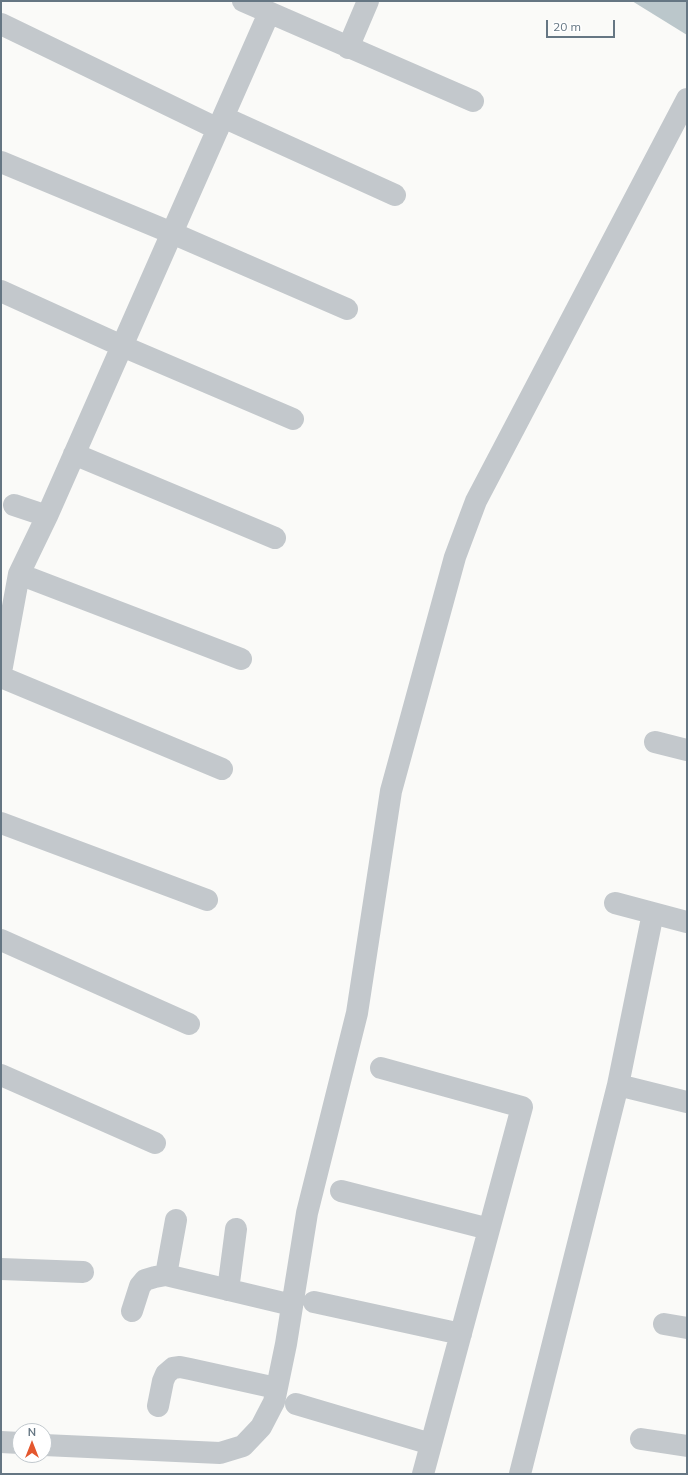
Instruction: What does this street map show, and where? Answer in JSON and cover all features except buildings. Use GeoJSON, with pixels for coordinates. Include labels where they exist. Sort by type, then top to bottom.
{"type":"FeatureCollection","features":[{"type":"Feature","properties":{"kind":"street"},"geometry":{"type":"LineString","coordinates":[[243,1],[269,14],[473,101]]}},
{"type":"Feature","properties":{"kind":"street"},"geometry":{"type":"LineString","coordinates":[[348,48],[368,1]]}},
{"type":"Feature","properties":{"kind":"street"},"geometry":{"type":"LineString","coordinates":[[1,672],[19,574],[47,516],[269,14]]}},
{"type":"Feature","properties":{"kind":"street"},"geometry":{"type":"LineString","coordinates":[[1,24],[221,123],[395,195]]}},
{"type":"Feature","properties":{"kind":"street"},"geometry":{"type":"LineString","coordinates":[[52,1445],[220,1453],[243,1446],[261,1427],[274,1402],[307,1213],[356,1012],[391,792],[455,557],[476,501],[686,101]]}},
{"type":"Feature","properties":{"kind":"street"},"geometry":{"type":"LineString","coordinates":[[1,162],[172,233],[347,309]]}},
{"type":"Feature","properties":{"kind":"street"},"geometry":{"type":"LineString","coordinates":[[1,291],[122,346],[293,419]]}},
{"type":"Feature","properties":{"kind":"street"},"geometry":{"type":"LineString","coordinates":[[74,454],[276,538]]}},
{"type":"Feature","properties":{"kind":"street"},"geometry":{"type":"LineString","coordinates":[[5,505],[47,516]]}},
{"type":"Feature","properties":{"kind":"street"},"geometry":{"type":"LineString","coordinates":[[19,574],[241,659]]}},
{"type":"Feature","properties":{"kind":"street"},"geometry":{"type":"LineString","coordinates":[[1,677],[222,769]]}},
{"type":"Feature","properties":{"kind":"street"},"geometry":{"type":"LineString","coordinates":[[655,742],[687,750]]}},
{"type":"Feature","properties":{"kind":"street"},"geometry":{"type":"LineString","coordinates":[[1,823],[207,900]]}},
{"type":"Feature","properties":{"kind":"street"},"geometry":{"type":"LineString","coordinates":[[615,903],[687,922]]}},
{"type":"Feature","properties":{"kind":"street"},"geometry":{"type":"LineString","coordinates":[[520,1474],[618,1085],[653,913]]}},
{"type":"Feature","properties":{"kind":"street"},"geometry":{"type":"LineString","coordinates":[[1,940],[188,1024]]}},
{"type":"Feature","properties":{"kind":"street"},"geometry":{"type":"LineString","coordinates":[[381,1068],[522,1107],[423,1474]]}},
{"type":"Feature","properties":{"kind":"street"},"geometry":{"type":"LineString","coordinates":[[1,1075],[155,1143]]}},
{"type":"Feature","properties":{"kind":"street"},"geometry":{"type":"LineString","coordinates":[[618,1085],[687,1102]]}},
{"type":"Feature","properties":{"kind":"street"},"geometry":{"type":"LineString","coordinates":[[341,1191],[489,1229]]}},
{"type":"Feature","properties":{"kind":"street"},"geometry":{"type":"LineString","coordinates":[[166,1275],[176,1220]]}},
{"type":"Feature","properties":{"kind":"street"},"geometry":{"type":"LineString","coordinates":[[228,1290],[236,1229]]}},
{"type":"Feature","properties":{"kind":"street"},"geometry":{"type":"LineString","coordinates":[[1,1269],[83,1272]]}},
{"type":"Feature","properties":{"kind":"street"},"geometry":{"type":"LineString","coordinates":[[132,1311],[140,1286],[145,1280],[155,1276],[166,1275],[292,1305]]}},
{"type":"Feature","properties":{"kind":"street"},"geometry":{"type":"LineString","coordinates":[[314,1302],[461,1334]]}},
{"type":"Feature","properties":{"kind":"street"},"geometry":{"type":"LineString","coordinates":[[664,1324],[687,1328]]}},
{"type":"Feature","properties":{"kind":"street"},"geometry":{"type":"LineString","coordinates":[[158,1406],[163,1381],[166,1374],[172,1368],[190,1369],[276,1388]]}},
{"type":"Feature","properties":{"kind":"street"},"geometry":{"type":"LineString","coordinates":[[296,1404],[431,1444]]}},
{"type":"Feature","properties":{"kind":"street"},"geometry":{"type":"LineString","coordinates":[[641,1439],[687,1446]]}},
{"type":"Feature","properties":{"kind":"street"},"geometry":{"type":"LineString","coordinates":[[1,1442],[12,1443]]}},
{"type":"Feature","properties":{"kind":"shaded area"},"geometry":{"type":"Polygon","coordinates":[[[632,1],[687,1],[687,35],[632,1]]]}}]}
